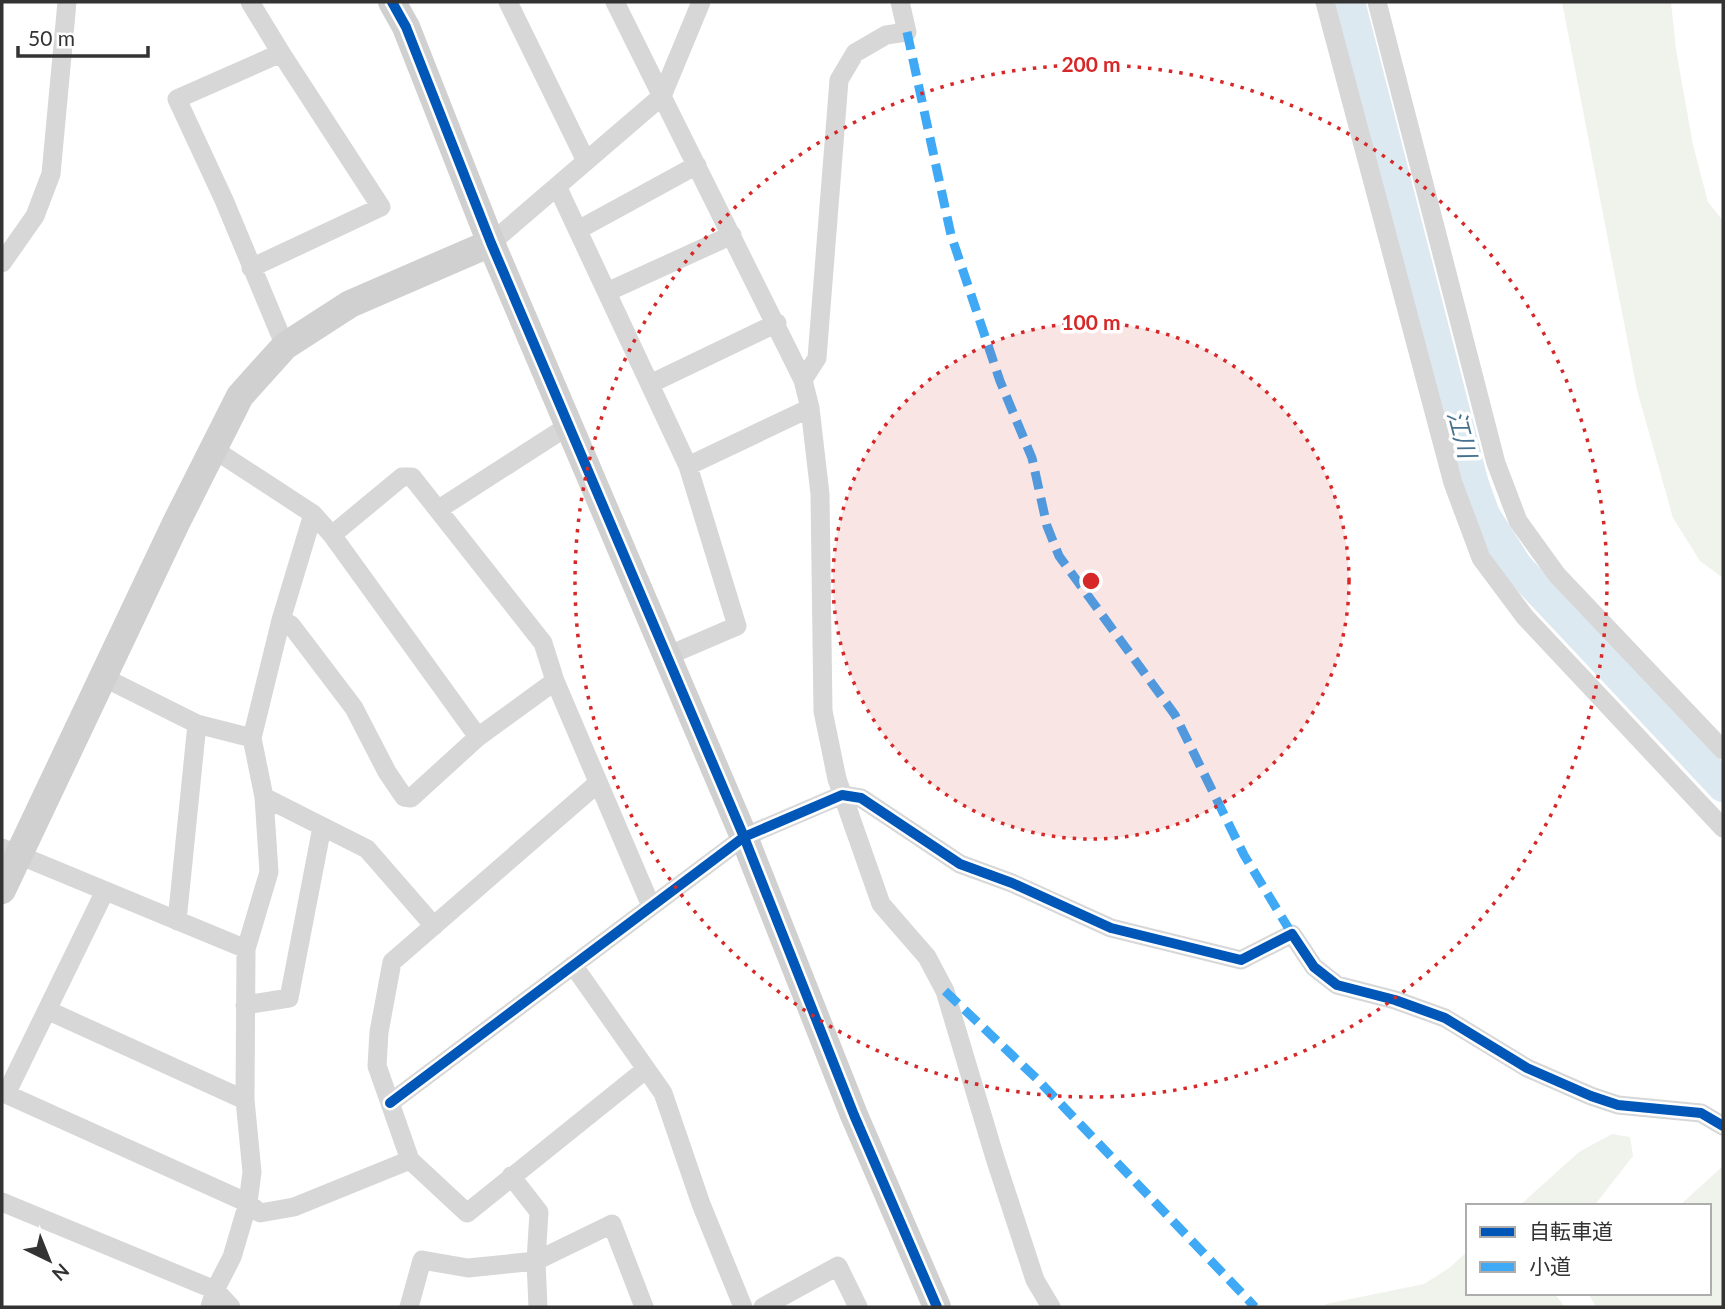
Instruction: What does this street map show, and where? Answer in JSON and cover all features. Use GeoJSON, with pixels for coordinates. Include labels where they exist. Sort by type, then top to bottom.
{"type":"FeatureCollection","features":[{"type":"Feature","properties":{"kind":"street"},"geometry":{"type":"LineString","coordinates":[[2,263],[35,216],[51,174],[67,2]]}},
{"type":"Feature","properties":{"kind":"street"},"geometry":{"type":"LineString","coordinates":[[250,2],[381,208],[251,268]]}},
{"type":"Feature","properties":{"kind":"street"},"geometry":{"type":"LineString","coordinates":[[392,2],[406,27],[491,243],[744,837],[854,1115],[937,1307]]}},
{"type":"Feature","properties":{"kind":"street"},"geometry":{"type":"LineString","coordinates":[[508,2],[586,161]]}},
{"type":"Feature","properties":{"kind":"street"},"geometry":{"type":"LineString","coordinates":[[615,2],[803,380],[810,408],[820,495],[823,711],[842,795],[881,904],[928,957],[945,991],[1035,1280],[1051,1307]]}},
{"type":"Feature","properties":{"kind":"street"},"geometry":{"type":"LineString","coordinates":[[2,890],[10,851],[103,677],[212,448],[240,396],[285,346],[351,304],[491,243],[558,186],[662,96],[701,2]]}},
{"type":"Feature","properties":{"kind":"street"},"geometry":{"type":"LineString","coordinates":[[803,380],[817,358],[839,80],[855,53],[886,35],[907,32],[900,2]]}},
{"type":"Feature","properties":{"kind":"street"},"geometry":{"type":"LineString","coordinates":[[1325,2],[1452,483],[1481,558],[1525,617],[1723,828]]}},
{"type":"Feature","properties":{"kind":"street"},"geometry":{"type":"LineString","coordinates":[[1377,2],[1496,463],[1518,521],[1557,575],[1723,750]]}},
{"type":"Feature","properties":{"kind":"street"},"geometry":{"type":"LineString","coordinates":[[281,53],[177,99],[225,200],[285,346]]}},
{"type":"Feature","properties":{"kind":"street"},"geometry":{"type":"LineString","coordinates":[[578,230],[697,165]]}},
{"type":"Feature","properties":{"kind":"street"},"geometry":{"type":"LineString","coordinates":[[558,186],[688,466],[737,626],[667,656]]}},
{"type":"Feature","properties":{"kind":"street"},"geometry":{"type":"LineString","coordinates":[[607,292],[732,235]]}},
{"type":"Feature","properties":{"kind":"street"},"geometry":{"type":"LineString","coordinates":[[650,384],[776,323]]}},
{"type":"Feature","properties":{"kind":"street"},"geometry":{"type":"LineString","coordinates":[[688,466],[810,408]]}},
{"type":"Feature","properties":{"kind":"street"},"geometry":{"type":"LineString","coordinates":[[439,509],[568,426]]}},
{"type":"Feature","properties":{"kind":"street"},"geometry":{"type":"LineString","coordinates":[[212,448],[313,514],[332,535],[478,737]]}},
{"type":"Feature","properties":{"kind":"street"},"geometry":{"type":"LineString","coordinates":[[332,535],[401,477],[412,477],[543,643],[555,681],[651,906]]}},
{"type":"Feature","properties":{"kind":"street"},"geometry":{"type":"LineString","coordinates":[[213,1299],[232,1257],[248,1203],[252,1172],[245,1100],[246,949],[269,872],[264,797],[252,738],[281,620],[313,514]]}},
{"type":"Feature","properties":{"kind":"street"},"geometry":{"type":"LineString","coordinates":[[281,620],[291,625],[354,708],[387,772],[404,797],[411,798],[478,737],[555,681]]}},
{"type":"Feature","properties":{"kind":"street"},"geometry":{"type":"LineString","coordinates":[[103,677],[197,724],[252,738]]}},
{"type":"Feature","properties":{"kind":"street"},"geometry":{"type":"LineString","coordinates":[[177,921],[197,724]]}},
{"type":"Feature","properties":{"kind":"street"},"geometry":{"type":"LineString","coordinates":[[598,783],[392,962],[379,1032],[377,1066],[410,1160],[467,1213],[645,1070]]}},
{"type":"Feature","properties":{"kind":"street"},"geometry":{"type":"LineString","coordinates":[[390,1103],[744,837],[842,795],[861,798],[960,864],[1012,883],[1111,928],[1241,960],[1292,934],[1314,967],[1337,985],[1445,1017],[1527,1068],[1591,1096],[1618,1105],[1701,1113],[1723,1126]]}},
{"type":"Feature","properties":{"kind":"street"},"geometry":{"type":"LineString","coordinates":[[264,797],[366,849],[433,926]]}},
{"type":"Feature","properties":{"kind":"street"},"geometry":{"type":"LineString","coordinates":[[245,1005],[289,998],[322,827]]}},
{"type":"Feature","properties":{"kind":"street"},"geometry":{"type":"LineString","coordinates":[[10,851],[246,949]]}},
{"type":"Feature","properties":{"kind":"street"},"geometry":{"type":"LineString","coordinates":[[105,891],[6,1094],[248,1203],[260,1213],[294,1207],[410,1160]]}},
{"type":"Feature","properties":{"kind":"street"},"geometry":{"type":"LineString","coordinates":[[573,965],[663,1093],[701,1204],[743,1307]]}},
{"type":"Feature","properties":{"kind":"street"},"geometry":{"type":"LineString","coordinates":[[47,1010],[245,1100]]}},
{"type":"Feature","properties":{"kind":"street"},"geometry":{"type":"LineString","coordinates":[[511,1176],[539,1213],[536,1261],[538,1307]]}},
{"type":"Feature","properties":{"kind":"street"},"geometry":{"type":"LineString","coordinates":[[2,1202],[231,1307]]}},
{"type":"Feature","properties":{"kind":"street"},"geometry":{"type":"LineString","coordinates":[[409,1307],[422,1260],[468,1268],[536,1261],[611,1224],[644,1307]]}},
{"type":"Feature","properties":{"kind":"street"},"geometry":{"type":"LineString","coordinates":[[773,1305],[838,1266],[858,1307]]}},
{"type":"Feature","properties":{"kind":"shaded area"},"geometry":{"type":"Polygon","coordinates":[[[1562,2],[1671,2],[1676,50],[1693,145],[1708,202],[1723,221],[1723,578],[1700,561],[1673,518],[1637,390],[1562,2]]]}},
{"type":"Feature","properties":{"kind":"shaded area"},"geometry":{"type":"Polygon","coordinates":[[[1612,1134],[1630,1137],[1633,1156],[1596,1204],[1521,1204],[1579,1152],[1612,1134]]]}},
{"type":"Feature","properties":{"kind":"shaded area"},"geometry":{"type":"Polygon","coordinates":[[[1723,1166],[1723,1307],[1596,1307],[1589,1295],[1711,1295],[1711,1204],[1681,1204],[1723,1166]]]}},
{"type":"Feature","properties":{"kind":"shaded area"},"geometry":{"type":"Polygon","coordinates":[[[1466,1253],[1466,1295],[1556,1295],[1565,1307],[1325,1307],[1326,1304],[1424,1284],[1466,1253]]]}},
{"type":"Feature","properties":{"kind":"waterway","name":"江川"},"geometry":{"type":"LineString","coordinates":[[1349,2],[1472,481],[1484,515],[1517,567],[1723,786]]}},
{"type":"Feature","properties":{"kind":"marked path"},"geometry":{"type":"LineString","coordinates":[[907,32],[951,235],[1000,381],[1032,458],[1047,526],[1059,556],[1175,715],[1244,855],[1292,934]]}},
{"type":"Feature","properties":{"kind":"marked path"},"geometry":{"type":"LineString","coordinates":[[945,991],[1037,1079],[1255,1307]]}},
{"type":"Feature","properties":{"kind":"cycle path"},"geometry":{"type":"LineString","coordinates":[[392,2],[406,27],[491,243],[744,837],[854,1115],[937,1307]]}},
{"type":"Feature","properties":{"kind":"cycle path"},"geometry":{"type":"LineString","coordinates":[[390,1103],[744,837],[842,795],[861,798],[960,864],[1012,883],[1111,928],[1241,960],[1292,934],[1314,967],[1337,985],[1395,1000],[1445,1018],[1527,1068],[1591,1096],[1618,1105],[1701,1113],[1723,1126]]}}]}
